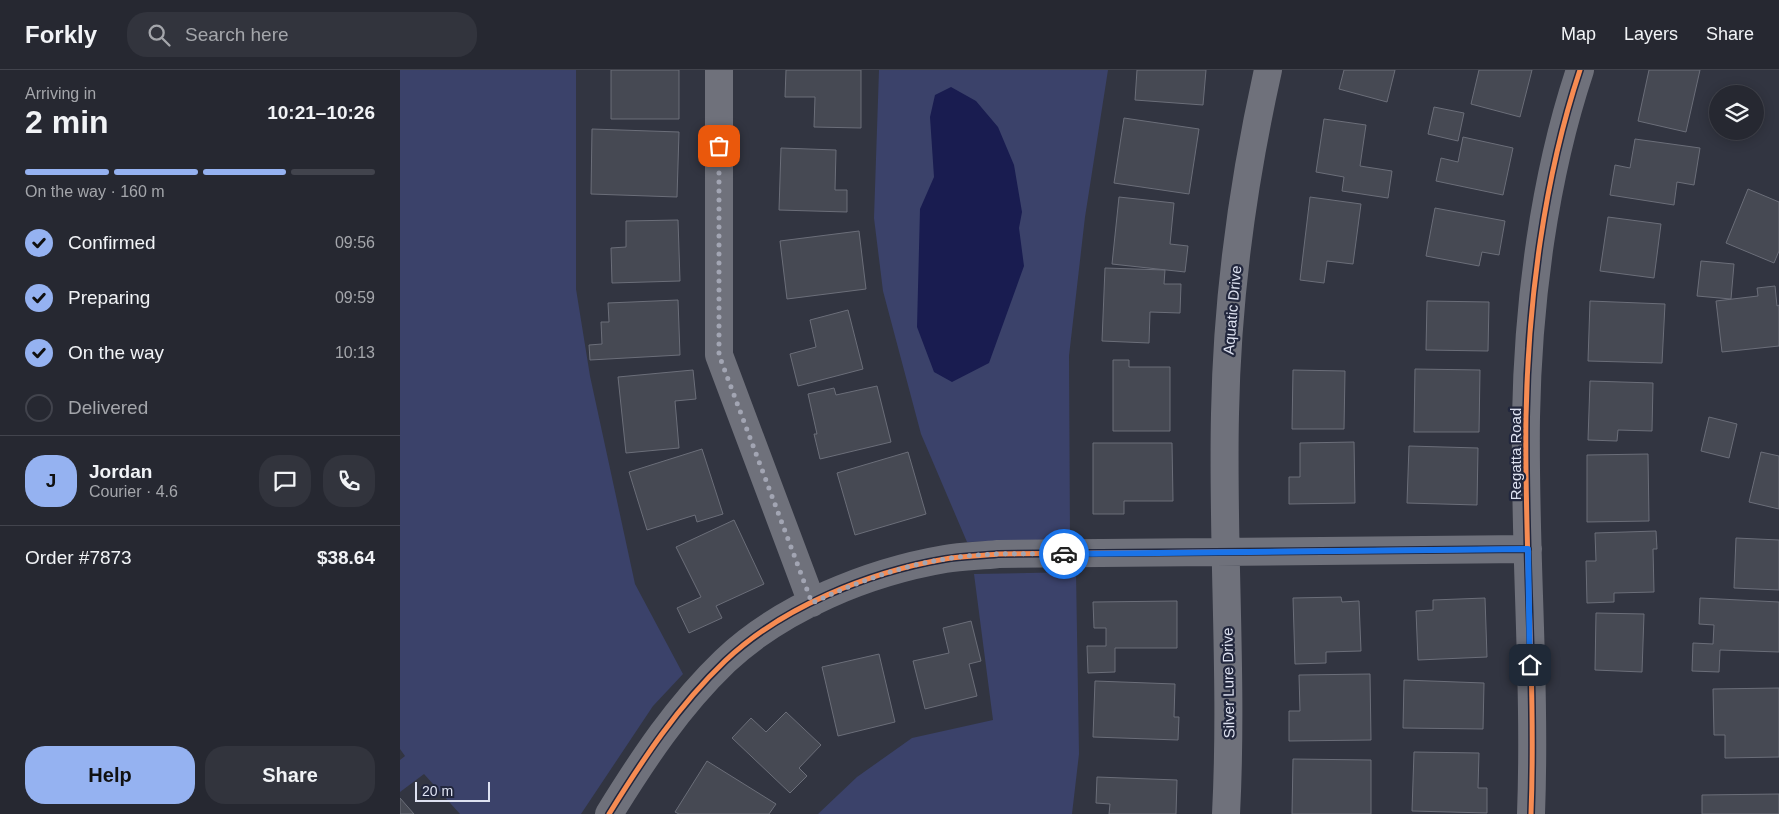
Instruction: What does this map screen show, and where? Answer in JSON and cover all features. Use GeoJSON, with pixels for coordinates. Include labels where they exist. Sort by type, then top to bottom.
{"type":"FeatureCollection","features":[{"type":"Feature","properties":{"kind":"street"},"geometry":{"type":"LineString","coordinates":[[719,70],[719,355],[812,603]]}},
{"type":"Feature","properties":{"kind":"street","name":"Aquatic Drive"},"geometry":{"type":"LineString","coordinates":[[1225,553],[1225,412],[1232,300],[1243,203],[1268,70]]}},
{"type":"Feature","properties":{"kind":"street","name":"Regatta Road"},"geometry":{"type":"LineString","coordinates":[[1531,814],[1526,416],[1534,294],[1550,188],[1571,97],[1580,70]]}},
{"type":"Feature","properties":{"kind":"street"},"geometry":{"type":"LineString","coordinates":[[609,814],[665,728],[726,661],[756,635],[812,603],[881,574],[946,559],[998,554],[1528,549]]}},
{"type":"Feature","properties":{"kind":"street","name":"Silver Lure Drive"},"geometry":{"type":"LineString","coordinates":[[1225,553],[1229,750],[1226,814]]}},
{"type":"Feature","properties":{"kind":"shaded area"},"geometry":{"type":"Polygon","coordinates":[[[400,70],[576,70],[576,289],[590,376],[635,584],[683,674],[653,706],[581,814],[460,814],[424,774],[400,792],[400,760],[405,756],[400,749],[400,70]]]}},
{"type":"Feature","properties":{"kind":"shaded area"},"geometry":{"type":"Polygon","coordinates":[[[879,70],[1108,70],[1085,217],[1069,356],[1070,540],[967,542],[921,434],[883,291],[874,218],[879,70]]]}},
{"type":"Feature","properties":{"kind":"shaded area"},"geometry":{"type":"Polygon","coordinates":[[[951,87],[976,101],[998,127],[1014,165],[1022,212],[1019,228],[1024,266],[989,363],[952,382],[934,372],[917,327],[920,209],[934,177],[930,117],[935,95],[951,87]]]}},
{"type":"Feature","properties":{"kind":"shaded area"},"geometry":{"type":"Polygon","coordinates":[[[1076,572],[1079,754],[1072,814],[818,814],[857,777],[912,738],[993,720],[974,574],[1076,572]]]}},
{"type":"Feature","properties":{"kind":"building"},"geometry":{"type":"Polygon","coordinates":[[[611,70],[679,70],[679,119],[611,119],[611,70]]]}},
{"type":"Feature","properties":{"kind":"building"},"geometry":{"type":"Polygon","coordinates":[[[786,70],[861,70],[861,128],[814,127],[815,97],[785,97],[786,70]]]}},
{"type":"Feature","properties":{"kind":"building"},"geometry":{"type":"Polygon","coordinates":[[[1137,70],[1206,70],[1203,105],[1135,100],[1137,70]]]}},
{"type":"Feature","properties":{"kind":"building"},"geometry":{"type":"Polygon","coordinates":[[[1344,70],[1395,70],[1387,102],[1339,89],[1344,70]]]}},
{"type":"Feature","properties":{"kind":"building"},"geometry":{"type":"Polygon","coordinates":[[[1479,70],[1532,70],[1520,117],[1471,104],[1479,70]]]}},
{"type":"Feature","properties":{"kind":"building"},"geometry":{"type":"Polygon","coordinates":[[[1649,70],[1700,70],[1686,132],[1638,121],[1649,70]]]}},
{"type":"Feature","properties":{"kind":"building"},"geometry":{"type":"Polygon","coordinates":[[[1434,107],[1464,113],[1458,141],[1428,134],[1434,107]]]}},
{"type":"Feature","properties":{"kind":"building"},"geometry":{"type":"Polygon","coordinates":[[[1124,118],[1199,129],[1189,194],[1114,183],[1124,118]]]}},
{"type":"Feature","properties":{"kind":"building"},"geometry":{"type":"Polygon","coordinates":[[[1324,119],[1366,125],[1360,166],[1392,171],[1388,198],[1342,191],[1344,177],[1316,172],[1324,119]]]}},
{"type":"Feature","properties":{"kind":"building"},"geometry":{"type":"Polygon","coordinates":[[[592,129],[679,132],[677,197],[591,194],[592,129]]]}},
{"type":"Feature","properties":{"kind":"building"},"geometry":{"type":"Polygon","coordinates":[[[1463,137],[1513,148],[1503,195],[1436,181],[1441,158],[1458,162],[1463,137]]]}},
{"type":"Feature","properties":{"kind":"building"},"geometry":{"type":"Polygon","coordinates":[[[1635,139],[1700,148],[1694,185],[1677,182],[1674,205],[1610,195],[1615,165],[1630,168],[1635,139]]]}},
{"type":"Feature","properties":{"kind":"building"},"geometry":{"type":"Polygon","coordinates":[[[781,148],[836,150],[835,190],[847,190],[847,212],[779,210],[781,148]]]}},
{"type":"Feature","properties":{"kind":"building"},"geometry":{"type":"Polygon","coordinates":[[[1748,189],[1779,202],[1779,251],[1774,263],[1726,243],[1748,189]]]}},
{"type":"Feature","properties":{"kind":"building"},"geometry":{"type":"Polygon","coordinates":[[[1119,197],[1174,203],[1170,244],[1188,246],[1185,272],[1112,264],[1119,197]]]}},
{"type":"Feature","properties":{"kind":"building"},"geometry":{"type":"Polygon","coordinates":[[[1310,197],[1361,204],[1353,264],[1327,261],[1324,283],[1300,280],[1310,197]]]}},
{"type":"Feature","properties":{"kind":"building"},"geometry":{"type":"Polygon","coordinates":[[[1435,208],[1505,221],[1499,255],[1482,252],[1479,266],[1426,256],[1435,208]]]}},
{"type":"Feature","properties":{"kind":"building"},"geometry":{"type":"Polygon","coordinates":[[[1608,217],[1661,224],[1654,278],[1600,271],[1608,217]]]}},
{"type":"Feature","properties":{"kind":"building"},"geometry":{"type":"Polygon","coordinates":[[[678,220],[680,281],[612,283],[611,248],[626,247],[626,221],[678,220]]]}},
{"type":"Feature","properties":{"kind":"building"},"geometry":{"type":"Polygon","coordinates":[[[859,231],[866,289],[787,299],[780,241],[859,231]]]}},
{"type":"Feature","properties":{"kind":"building"},"geometry":{"type":"Polygon","coordinates":[[[1701,261],[1734,264],[1731,299],[1697,296],[1701,261]]]}},
{"type":"Feature","properties":{"kind":"building"},"geometry":{"type":"Polygon","coordinates":[[[1105,268],[1165,270],[1164,284],[1181,284],[1180,313],[1150,312],[1149,343],[1102,341],[1105,268]]]}},
{"type":"Feature","properties":{"kind":"building"},"geometry":{"type":"Polygon","coordinates":[[[1775,286],[1777,306],[1779,305],[1779,346],[1722,352],[1716,301],[1758,296],[1757,288],[1775,286]]]}},
{"type":"Feature","properties":{"kind":"building"},"geometry":{"type":"Polygon","coordinates":[[[678,300],[680,355],[590,360],[589,345],[602,344],[601,322],[609,322],[608,303],[678,300]]]}},
{"type":"Feature","properties":{"kind":"building"},"geometry":{"type":"Polygon","coordinates":[[[1427,301],[1489,302],[1488,351],[1426,350],[1427,301]]]}},
{"type":"Feature","properties":{"kind":"building"},"geometry":{"type":"Polygon","coordinates":[[[1590,301],[1665,304],[1662,363],[1588,361],[1590,301]]]}},
{"type":"Feature","properties":{"kind":"building"},"geometry":{"type":"Polygon","coordinates":[[[848,310],[863,369],[798,386],[790,354],[816,347],[810,320],[848,310]]]}},
{"type":"Feature","properties":{"kind":"building"},"geometry":{"type":"Polygon","coordinates":[[[1113,360],[1129,360],[1129,367],[1170,367],[1170,431],[1113,431],[1113,360]]]}},
{"type":"Feature","properties":{"kind":"building"},"geometry":{"type":"Polygon","coordinates":[[[1415,369],[1480,370],[1479,432],[1414,432],[1415,369]]]}},
{"type":"Feature","properties":{"kind":"building"},"geometry":{"type":"Polygon","coordinates":[[[693,370],[696,399],[675,401],[679,448],[626,453],[618,377],[693,370]]]}},
{"type":"Feature","properties":{"kind":"building"},"geometry":{"type":"Polygon","coordinates":[[[1293,370],[1345,371],[1344,429],[1292,429],[1293,370]]]}},
{"type":"Feature","properties":{"kind":"building"},"geometry":{"type":"Polygon","coordinates":[[[1590,381],[1653,383],[1652,431],[1618,430],[1617,441],[1588,440],[1590,381]]]}},
{"type":"Feature","properties":{"kind":"building"},"geometry":{"type":"Polygon","coordinates":[[[877,386],[891,442],[820,459],[814,434],[817,434],[808,394],[834,388],[836,395],[877,386]]]}},
{"type":"Feature","properties":{"kind":"building"},"geometry":{"type":"Polygon","coordinates":[[[1709,417],[1737,424],[1729,458],[1701,451],[1709,417]]]}},
{"type":"Feature","properties":{"kind":"building"},"geometry":{"type":"Polygon","coordinates":[[[1354,442],[1355,503],[1289,504],[1289,477],[1300,477],[1300,443],[1354,442]]]}},
{"type":"Feature","properties":{"kind":"building"},"geometry":{"type":"Polygon","coordinates":[[[1093,443],[1172,443],[1173,501],[1124,501],[1124,514],[1093,514],[1093,443]]]}},
{"type":"Feature","properties":{"kind":"building"},"geometry":{"type":"Polygon","coordinates":[[[1409,446],[1478,448],[1477,505],[1407,503],[1409,446]]]}},
{"type":"Feature","properties":{"kind":"building"},"geometry":{"type":"Polygon","coordinates":[[[702,449],[723,514],[697,522],[695,515],[647,530],[629,472],[702,449]]]}},
{"type":"Feature","properties":{"kind":"building"},"geometry":{"type":"Polygon","coordinates":[[[908,452],[926,514],[855,535],[837,473],[908,452]]]}},
{"type":"Feature","properties":{"kind":"building"},"geometry":{"type":"Polygon","coordinates":[[[1761,452],[1779,456],[1779,509],[1749,502],[1761,452]]]}},
{"type":"Feature","properties":{"kind":"building"},"geometry":{"type":"Polygon","coordinates":[[[1648,454],[1649,521],[1587,522],[1587,455],[1648,454]]]}},
{"type":"Feature","properties":{"kind":"building"},"geometry":{"type":"Polygon","coordinates":[[[734,520],[764,584],[716,606],[722,618],[689,633],[677,608],[701,597],[676,547],[734,520]]]}},
{"type":"Feature","properties":{"kind":"building"},"geometry":{"type":"Polygon","coordinates":[[[1656,531],[1657,549],[1653,549],[1654,592],[1614,593],[1614,602],[1587,603],[1586,561],[1596,561],[1595,533],[1656,531]]]}},
{"type":"Feature","properties":{"kind":"building"},"geometry":{"type":"Polygon","coordinates":[[[1736,538],[1779,540],[1779,590],[1734,588],[1736,538]]]}},
{"type":"Feature","properties":{"kind":"building"},"geometry":{"type":"Polygon","coordinates":[[[1341,597],[1342,602],[1359,601],[1361,651],[1326,652],[1326,663],[1295,664],[1293,598],[1341,597]]]}},
{"type":"Feature","properties":{"kind":"building"},"geometry":{"type":"Polygon","coordinates":[[[1485,598],[1487,657],[1418,660],[1416,611],[1433,610],[1433,600],[1485,598]]]}},
{"type":"Feature","properties":{"kind":"building"},"geometry":{"type":"Polygon","coordinates":[[[1700,598],[1779,602],[1779,652],[1720,650],[1719,672],[1692,671],[1693,643],[1713,644],[1714,625],[1699,624],[1700,598]]]}},
{"type":"Feature","properties":{"kind":"building"},"geometry":{"type":"Polygon","coordinates":[[[1177,601],[1177,648],[1115,648],[1115,672],[1088,673],[1087,646],[1106,646],[1106,628],[1094,628],[1093,602],[1177,601]]]}},
{"type":"Feature","properties":{"kind":"building"},"geometry":{"type":"Polygon","coordinates":[[[1596,613],[1644,614],[1642,672],[1595,670],[1596,613]]]}},
{"type":"Feature","properties":{"kind":"building"},"geometry":{"type":"Polygon","coordinates":[[[971,621],[981,661],[969,664],[977,696],[925,709],[913,661],[949,653],[943,628],[971,621]]]}},
{"type":"Feature","properties":{"kind":"building"},"geometry":{"type":"Polygon","coordinates":[[[879,654],[895,722],[838,736],[822,667],[879,654]]]}},
{"type":"Feature","properties":{"kind":"building"},"geometry":{"type":"Polygon","coordinates":[[[1370,674],[1371,740],[1289,741],[1289,711],[1300,711],[1299,675],[1370,674]]]}},
{"type":"Feature","properties":{"kind":"building"},"geometry":{"type":"Polygon","coordinates":[[[1404,680],[1484,683],[1483,729],[1403,728],[1404,680]]]}},
{"type":"Feature","properties":{"kind":"building"},"geometry":{"type":"Polygon","coordinates":[[[1095,681],[1175,684],[1174,717],[1179,717],[1178,740],[1093,737],[1095,681]]]}},
{"type":"Feature","properties":{"kind":"building"},"geometry":{"type":"Polygon","coordinates":[[[1779,688],[1779,757],[1725,758],[1725,735],[1714,735],[1713,689],[1779,688]]]}},
{"type":"Feature","properties":{"kind":"building"},"geometry":{"type":"Polygon","coordinates":[[[786,712],[821,745],[799,768],[807,776],[790,793],[732,738],[751,718],[766,732],[786,712]]]}},
{"type":"Feature","properties":{"kind":"building"},"geometry":{"type":"Polygon","coordinates":[[[1414,752],[1479,753],[1478,788],[1487,788],[1487,813],[1412,811],[1414,752]]]}},
{"type":"Feature","properties":{"kind":"building"},"geometry":{"type":"Polygon","coordinates":[[[1293,759],[1371,760],[1371,814],[1292,814],[1293,759]]]}},
{"type":"Feature","properties":{"kind":"building"},"geometry":{"type":"Polygon","coordinates":[[[707,761],[776,804],[769,814],[679,814],[675,812],[707,761]]]}},
{"type":"Feature","properties":{"kind":"building"},"geometry":{"type":"Polygon","coordinates":[[[1097,777],[1177,780],[1176,814],[1109,814],[1110,804],[1096,803],[1097,777]]]}},
{"type":"Feature","properties":{"kind":"building"},"geometry":{"type":"Polygon","coordinates":[[[1779,794],[1779,814],[1702,814],[1702,795],[1779,794]]]}},
{"type":"Feature","properties":{"kind":"building"},"geometry":{"type":"Polygon","coordinates":[[[400,798],[414,814],[400,814],[400,798]]]}},
{"type":"Feature","properties":{"kind":"cycle path"},"geometry":{"type":"LineString","coordinates":[[1531,814],[1532,715],[1526,467],[1527,374],[1534,286],[1540,241],[1567,111],[1580,70]]}},
{"type":"Feature","properties":{"kind":"cycle path"},"geometry":{"type":"LineString","coordinates":[[609,814],[662,734],[692,696],[725,661],[773,624],[800,608],[857,583],[887,573],[945,559],[998,554],[1528,549]]}},
{"type":"Feature","properties":{"kind":"way so far"},"geometry":{"type":"LineString","coordinates":[[719,146],[719,355],[812,603],[848,586],[881,574],[946,559],[998,554],[1064,554]]}},
{"type":"Feature","properties":{"kind":"route"},"geometry":{"type":"LineString","coordinates":[[1064,554],[1528,549],[1530,665]]}}]}
